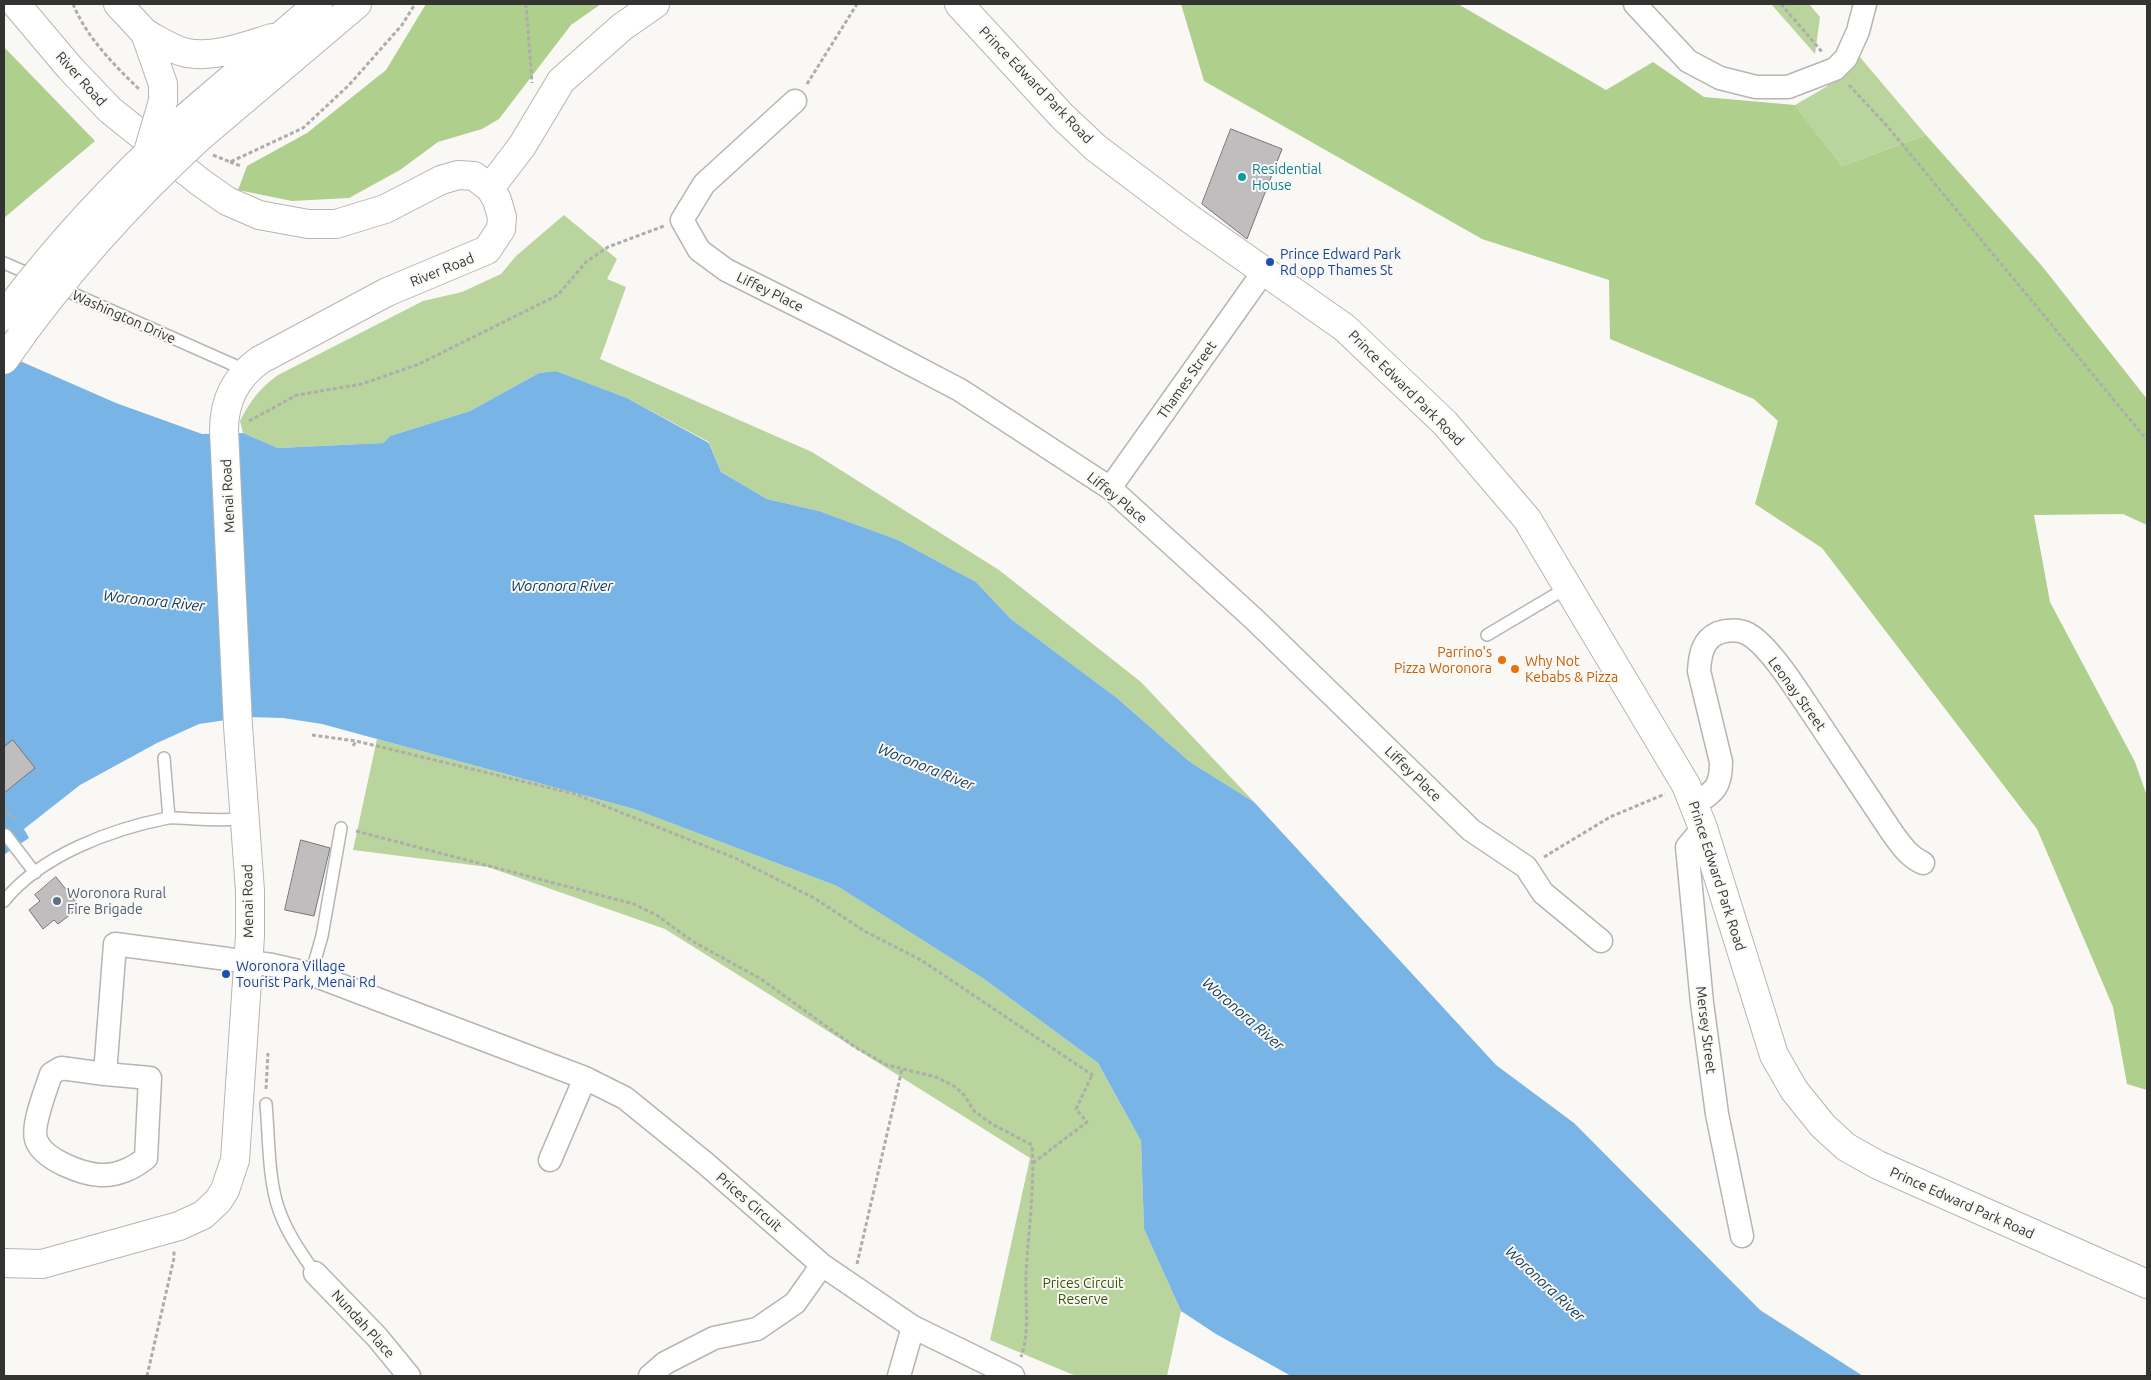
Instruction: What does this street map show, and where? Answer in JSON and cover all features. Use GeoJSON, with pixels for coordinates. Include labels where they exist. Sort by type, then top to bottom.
{"type":"FeatureCollection","features":[{"type":"Feature","properties":{"kind":"street","name":"River Road"},"geometry":{"type":"LineString","coordinates":[[16,4],[70,68],[110,110],[227,202],[259,215],[308,224],[336,224],[352,220],[385,210],[441,180],[458,174],[487,159],[522,146]]}},
{"type":"Feature","properties":{"kind":"street"},"geometry":{"type":"LineString","coordinates":[[118,4],[145,33],[186,53],[201,54],[242,47],[280,36]]}},
{"type":"Feature","properties":{"kind":"street"},"geometry":{"type":"LineString","coordinates":[[4,316],[44,263],[70,233],[148,152],[199,137],[280,36],[318,4]]}},
{"type":"Feature","properties":{"kind":"street"},"geometry":{"type":"LineString","coordinates":[[4,360],[72,269],[109,228],[199,137],[357,4]]}},
{"type":"Feature","properties":{"kind":"street"},"geometry":{"type":"LineString","coordinates":[[490,188],[522,146],[561,81],[622,26],[654,4]]}},
{"type":"Feature","properties":{"kind":"street","name":"Prince Edward Park Road"},"geometry":{"type":"LineString","coordinates":[[959,4],[1062,116],[1096,148],[1129,175],[1345,328],[1445,423],[1527,519],[1695,805],[1774,1055],[1794,1090],[1823,1126],[1846,1147],[1878,1165],[2147,1284]]}},
{"type":"Feature","properties":{"kind":"street"},"geometry":{"type":"LineString","coordinates":[[1635,4],[1688,61],[1720,78],[1756,87],[1788,87],[1835,69],[1846,58],[1858,31],[1865,4]]}},
{"type":"Feature","properties":{"kind":"street"},"geometry":{"type":"LineString","coordinates":[[145,33],[163,84],[154,99],[148,152]]}},
{"type":"Feature","properties":{"kind":"street"},"geometry":{"type":"LineString","coordinates":[[682,220],[704,184],[796,101]]}},
{"type":"Feature","properties":{"kind":"street","name":"River Road"},"geometry":{"type":"LineString","coordinates":[[235,426],[227,404],[238,380],[245,370],[260,360],[387,292],[487,250],[501,229],[502,217],[522,146]]}},
{"type":"Feature","properties":{"kind":"street"},"geometry":{"type":"LineString","coordinates":[[458,174],[474,176],[490,188],[497,200],[502,217]]}},
{"type":"Feature","properties":{"kind":"street","name":"Liffey Place"},"geometry":{"type":"LineString","coordinates":[[682,220],[699,250],[726,270],[960,390],[1110,488],[1254,619],[1471,830],[1526,867],[1543,893],[1601,941]]}},
{"type":"Feature","properties":{"kind":"street","name":"Thames Street"},"geometry":{"type":"LineString","coordinates":[[1110,488],[1264,271]]}},
{"type":"Feature","properties":{"kind":"street","name":"Menai Road"},"geometry":{"type":"LineString","coordinates":[[4,1263],[42,1264],[172,1228],[203,1215],[218,1201],[225,1190],[235,1160],[248,962],[250,891],[238,726],[235,426]]}},
{"type":"Feature","properties":{"kind":"street","name":"Leonay Street"},"geometry":{"type":"LineString","coordinates":[[1695,805],[1712,793],[1719,784],[1721,775],[1721,762],[1699,672],[1702,648],[1716,634],[1736,630],[1747,633],[1755,640],[1785,673],[1893,834],[1914,859],[1923,863]]}},
{"type":"Feature","properties":{"kind":"street","name":"Mersey Street"},"geometry":{"type":"LineString","coordinates":[[1695,805],[1687,847],[1702,1003],[1717,1114],[1742,1236]]}},
{"type":"Feature","properties":{"kind":"street","name":"Prices Circuit"},"geometry":{"type":"LineString","coordinates":[[105,1074],[115,944],[248,962],[311,974],[586,1078],[625,1098],[705,1163],[822,1265],[913,1327],[1013,1376]]}},
{"type":"Feature","properties":{"kind":"street"},"geometry":{"type":"LineString","coordinates":[[61,1068],[105,1074],[150,1078],[146,1158],[134,1168],[101,1175],[56,1162],[37,1142],[35,1127],[51,1074],[61,1068]]}},
{"type":"Feature","properties":{"kind":"street"},"geometry":{"type":"LineString","coordinates":[[550,1160],[586,1078]]}},
{"type":"Feature","properties":{"kind":"street"},"geometry":{"type":"LineString","coordinates":[[650,1376],[665,1363],[714,1338],[757,1329],[794,1303],[822,1265]]}},
{"type":"Feature","properties":{"kind":"street","name":"Nundah Place"},"geometry":{"type":"LineString","coordinates":[[315,1273],[366,1324],[409,1376]]}},
{"type":"Feature","properties":{"kind":"street"},"geometry":{"type":"LineString","coordinates":[[899,1376],[913,1327]]}},
{"type":"Feature","properties":{"kind":"lane","name":"Washington Drive"},"geometry":{"type":"LineString","coordinates":[[4,263],[245,370]]}},
{"type":"Feature","properties":{"kind":"lane"},"geometry":{"type":"LineString","coordinates":[[1487,635],[1568,587]]}},
{"type":"Feature","properties":{"kind":"lane"},"geometry":{"type":"LineString","coordinates":[[164,758],[169,818]]}},
{"type":"Feature","properties":{"kind":"lane"},"geometry":{"type":"LineString","coordinates":[[4,901],[10,892],[35,873],[82,844],[124,829],[169,818],[245,819]]}},
{"type":"Feature","properties":{"kind":"lane"},"geometry":{"type":"LineString","coordinates":[[311,974],[322,936],[341,828]]}},
{"type":"Feature","properties":{"kind":"lane"},"geometry":{"type":"LineString","coordinates":[[6,835],[35,873]]}},
{"type":"Feature","properties":{"kind":"lane"},"geometry":{"type":"LineString","coordinates":[[266,1104],[272,1171],[278,1209],[296,1246],[315,1273]]}},
{"type":"Feature","properties":{"kind":"path"},"geometry":{"type":"LineString","coordinates":[[73,4],[79,18],[100,49],[154,99]]}},
{"type":"Feature","properties":{"kind":"path"},"geometry":{"type":"LineString","coordinates":[[230,162],[303,128],[349,85],[402,25],[415,4]]}},
{"type":"Feature","properties":{"kind":"path"},"geometry":{"type":"LineString","coordinates":[[526,4],[533,89]]}},
{"type":"Feature","properties":{"kind":"path"},"geometry":{"type":"LineString","coordinates":[[796,101],[856,4]]}},
{"type":"Feature","properties":{"kind":"path"},"geometry":{"type":"LineString","coordinates":[[1781,4],[1813,41]]}},
{"type":"Feature","properties":{"kind":"path"},"geometry":{"type":"LineString","coordinates":[[1843,79],[1893,133],[2147,440]]}},
{"type":"Feature","properties":{"kind":"path"},"geometry":{"type":"LineString","coordinates":[[199,137],[230,162],[241,166]]}},
{"type":"Feature","properties":{"kind":"path"},"geometry":{"type":"LineString","coordinates":[[235,426],[297,395],[362,384],[419,364],[558,295],[586,262],[608,247],[682,220]]}},
{"type":"Feature","properties":{"kind":"path"},"geometry":{"type":"LineString","coordinates":[[312,735],[356,741],[575,794],[736,858],[814,898],[866,932],[921,960],[1094,1076],[1090,1074],[1076,1109],[1086,1122],[1033,1164]]}},
{"type":"Feature","properties":{"kind":"path"},"geometry":{"type":"LineString","coordinates":[[353,746],[356,741]]}},
{"type":"Feature","properties":{"kind":"path"},"geometry":{"type":"LineString","coordinates":[[1526,867],[1610,817],[1695,805]]}},
{"type":"Feature","properties":{"kind":"path"},"geometry":{"type":"LineString","coordinates":[[4,807],[20,827]]}},
{"type":"Feature","properties":{"kind":"path"},"geometry":{"type":"LineString","coordinates":[[341,828],[368,833],[634,904],[658,916],[692,941],[761,979],[855,1048],[887,1065],[936,1077],[954,1086],[965,1096],[974,1111],[992,1124],[1032,1145],[1033,1164],[1023,1353],[1013,1376]]}},
{"type":"Feature","properties":{"kind":"path"},"geometry":{"type":"LineString","coordinates":[[852,1286],[876,1174],[902,1069]]}},
{"type":"Feature","properties":{"kind":"path"},"geometry":{"type":"LineString","coordinates":[[147,1376],[174,1258],[172,1228]]}},
{"type":"Feature","properties":{"kind":"green space"},"geometry":{"type":"Polygon","coordinates":[[[426,4],[601,4],[571,25],[499,119],[482,129],[438,142],[400,170],[349,198],[292,201],[238,190],[247,166],[307,133],[386,70],[426,4]]]}},
{"type":"Feature","properties":{"kind":"green space"},"geometry":{"type":"Polygon","coordinates":[[[1181,4],[1458,4],[1606,90],[1653,62],[1704,97],[1795,105],[1842,166],[1926,135],[2042,266],[2147,399],[2147,525],[2123,514],[2034,515],[2050,602],[2135,762],[2147,796],[2147,1090],[2127,1084],[2113,1007],[2037,829],[1822,548],[1755,504],[1778,421],[1754,399],[1610,339],[1609,280],[1482,239],[1204,81],[1181,4]]]}},
{"type":"Feature","properties":{"kind":"green space"},"geometry":{"type":"Polygon","coordinates":[[[1771,4],[1809,4],[1820,17],[1815,54],[1771,4]]]}},
{"type":"Feature","properties":{"kind":"green space"},"geometry":{"type":"Polygon","coordinates":[[[4,47],[95,141],[4,218],[4,47]]]}},
{"type":"Feature","properties":{"kind":"green space"},"geometry":{"type":"Polygon","coordinates":[[[1859,56],[1926,135],[1842,166],[1795,105],[1826,87],[1859,56]]]}},
{"type":"Feature","properties":{"kind":"green space"},"geometry":{"type":"Polygon","coordinates":[[[564,215],[617,259],[607,279],[626,287],[600,359],[812,452],[999,570],[1141,682],[1254,802],[1190,762],[1117,698],[1011,619],[976,582],[898,540],[819,511],[767,499],[721,472],[709,442],[627,398],[556,371],[539,373],[470,411],[390,436],[383,443],[278,448],[243,433],[240,421],[248,407],[256,395],[278,375],[423,301],[462,292],[501,274],[516,256],[564,215]]]}},
{"type":"Feature","properties":{"kind":"green space","name":"Prices Circuit Reserve"},"geometry":{"type":"Polygon","coordinates":[[[377,739],[634,809],[837,886],[984,979],[1098,1063],[1141,1141],[1144,1229],[1181,1311],[1167,1376],[1076,1376],[990,1340],[1030,1158],[665,929],[488,867],[353,850],[377,739]]]}},
{"type":"Feature","properties":{"kind":"water","name":"Woronora River"},"geometry":{"type":"Polygon","coordinates":[[[4,354],[116,403],[202,434],[243,433],[278,448],[383,443],[390,436],[470,411],[539,373],[556,371],[627,398],[709,443],[721,472],[767,499],[819,511],[898,540],[976,582],[1011,619],[1117,698],[1190,762],[1254,802],[1496,1065],[1574,1123],[1760,1310],[1863,1376],[1291,1376],[1216,1334],[1181,1311],[1144,1229],[1141,1141],[1098,1063],[984,979],[837,886],[634,809],[322,724],[283,718],[247,717],[199,724],[157,743],[80,785],[24,829],[29,838],[5,854],[4,354]]]}},
{"type":"Feature","properties":{"kind":"building","name":"Residential House"},"geometry":{"type":"Polygon","coordinates":[[[1231,129],[1282,149],[1247,239],[1202,204],[1231,129]]]}},
{"type":"Feature","properties":{"kind":"building"},"geometry":{"type":"Polygon","coordinates":[[[13,740],[35,768],[4,793],[4,747],[13,740]]]}},
{"type":"Feature","properties":{"kind":"building"},"geometry":{"type":"Polygon","coordinates":[[[301,840],[330,848],[314,916],[285,910],[301,840]]]}},
{"type":"Feature","properties":{"kind":"building"},"geometry":{"type":"Polygon","coordinates":[[[56,877],[80,907],[58,924],[54,920],[43,929],[29,910],[40,901],[35,895],[56,877]]]}},
{"type":"Feature","properties":{"kind":"place","name":"Residential House"},"geometry":{"type":"Point","coordinates":[1242,177]}},
{"type":"Feature","properties":{"kind":"place","name":"Prince Edward Park Rd opp Thames St"},"geometry":{"type":"Point","coordinates":[1270,262]}},
{"type":"Feature","properties":{"kind":"place","name":"Parrino's Pizza Woronora"},"geometry":{"type":"Point","coordinates":[1502,660]}},
{"type":"Feature","properties":{"kind":"place","name":"Why Not Kebabs & Pizza"},"geometry":{"type":"Point","coordinates":[1515,669]}},
{"type":"Feature","properties":{"kind":"place","name":"Woronora Rural Fire Brigade"},"geometry":{"type":"Point","coordinates":[57,901]}},
{"type":"Feature","properties":{"kind":"place","name":"Woronora Village Tourist Park, Menai Rd"},"geometry":{"type":"Point","coordinates":[226,974]}}]}
